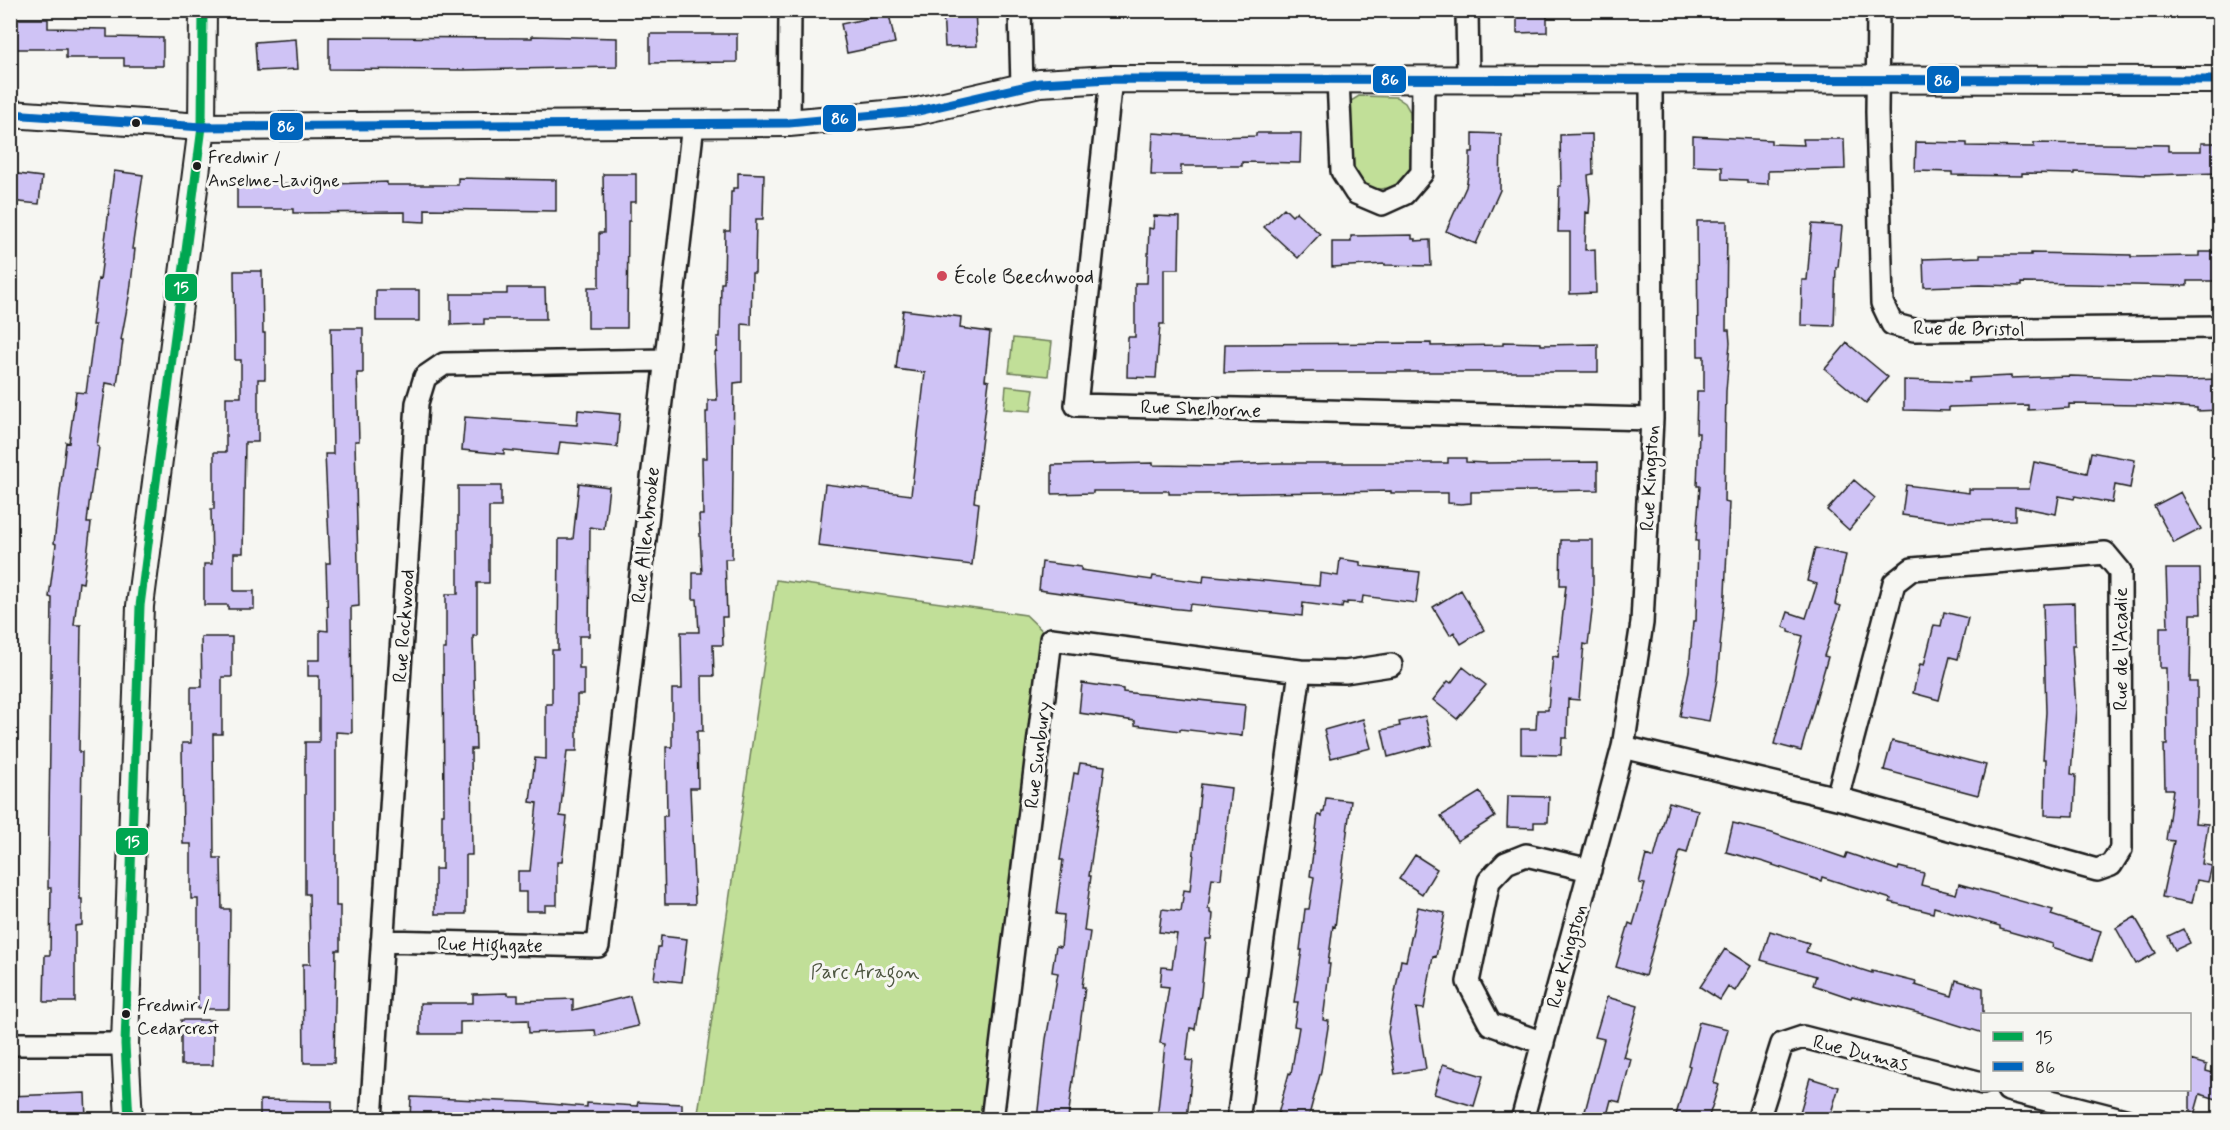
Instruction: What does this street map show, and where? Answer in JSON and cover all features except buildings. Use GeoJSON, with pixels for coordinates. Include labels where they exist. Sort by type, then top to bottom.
{"type":"FeatureCollection","features":[{"type":"Feature","properties":{"kind":"street"},"geometry":{"type":"LineString","coordinates":[[129,1119],[125,1044],[140,606],[202,127],[203,10]]}},
{"type":"Feature","properties":{"kind":"street"},"geometry":{"type":"LineString","coordinates":[[789,123],[790,10]]}},
{"type":"Feature","properties":{"kind":"street"},"geometry":{"type":"LineString","coordinates":[[1020,10],[1022,86]]}},
{"type":"Feature","properties":{"kind":"street"},"geometry":{"type":"LineString","coordinates":[[1467,10],[1468,80]]}},
{"type":"Feature","properties":{"kind":"street","name":"Rue de Bristol"},"geometry":{"type":"LineString","coordinates":[[1878,10],[1877,80],[1882,303],[1892,324],[1914,330],[2220,327]]}},
{"type":"Feature","properties":{"kind":"street"},"geometry":{"type":"LineString","coordinates":[[10,114],[202,127],[789,123],[918,111],[1022,86],[1111,79],[2220,80]]}},
{"type":"Feature","properties":{"kind":"street","name":"Rue Shelborne"},"geometry":{"type":"LineString","coordinates":[[1111,79],[1076,405],[1652,419]]}},
{"type":"Feature","properties":{"kind":"street"},"geometry":{"type":"LineString","coordinates":[[1338,80],[1342,171],[1356,193],[1382,204],[1404,194],[1422,173],[1423,79]]}},
{"type":"Feature","properties":{"kind":"street","name":"Rue Kingston"},"geometry":{"type":"LineString","coordinates":[[1522,1119],[1623,747],[1642,624],[1652,419],[1651,80]]}},
{"type":"Feature","properties":{"kind":"street","name":"Rue Allenbrooke"},"geometry":{"type":"LineString","coordinates":[[598,946],[693,124]]}},
{"type":"Feature","properties":{"kind":"street","name":"Rue Rockwood"},"geometry":{"type":"LineString","coordinates":[[371,1119],[417,403],[425,377],[444,364],[665,360]]}},
{"type":"Feature","properties":{"kind":"street","name":"Rue de l'Acadie"},"geometry":{"type":"LineString","coordinates":[[1623,747],[1837,798],[2097,870],[2111,865],[2121,849],[2120,571],[2105,553],[1912,569],[1894,583],[1837,798]]}},
{"type":"Feature","properties":{"kind":"street","name":"Rue Sunbury"},"geometry":{"type":"LineString","coordinates":[[992,1119],[1052,639],[1300,671],[1345,672],[1391,665]]}},
{"type":"Feature","properties":{"kind":"street"},"geometry":{"type":"LineString","coordinates":[[1238,1119],[1300,671]]}},
{"type":"Feature","properties":{"kind":"street"},"geometry":{"type":"LineString","coordinates":[[1543,1043],[1490,1024],[1468,982],[1489,881],[1506,863],[1526,855],[1590,870]]}},
{"type":"Feature","properties":{"kind":"street","name":"Rue Highgate"},"geometry":{"type":"LineString","coordinates":[[382,941],[598,946]]}},
{"type":"Feature","properties":{"kind":"street","name":"Rue Dumas"},"geometry":{"type":"LineString","coordinates":[[1758,1119],[1782,1044],[1803,1037],[1981,1082]]}},
{"type":"Feature","properties":{"kind":"street"},"geometry":{"type":"LineString","coordinates":[[10,1044],[125,1044]]}},
{"type":"Feature","properties":{"kind":"street"},"geometry":{"type":"LineString","coordinates":[[2016,1091],[2125,1119]]}},
{"type":"Feature","properties":{"kind":"green space"},"geometry":{"type":"Polygon","coordinates":[[[1359,96],[1396,97],[1405,103],[1410,112],[1415,164],[1402,183],[1373,190],[1360,180],[1351,167],[1347,110],[1351,101],[1359,96]]]}},
{"type":"Feature","properties":{"kind":"green space"},"geometry":{"type":"Polygon","coordinates":[[[1013,338],[1052,342],[1048,376],[1009,372],[1013,338]]]}},
{"type":"Feature","properties":{"kind":"green space"},"geometry":{"type":"Polygon","coordinates":[[[1006,386],[1034,389],[1031,411],[1004,409],[1006,386]]]}},
{"type":"Feature","properties":{"kind":"green space","name":"Parc Aragon"},"geometry":{"type":"Polygon","coordinates":[[[776,580],[1026,615],[1051,639],[992,1119],[697,1120],[776,580]]]}},
{"type":"Feature","properties":{"kind":"transit line","name":"15"},"geometry":{"type":"LineString","coordinates":[[129,1120],[125,1044],[140,606],[202,127],[203,10]]}},
{"type":"Feature","properties":{"kind":"transit line","name":"86"},"geometry":{"type":"LineString","coordinates":[[10,114],[202,127],[789,123],[918,111],[1040,83],[1111,79],[2220,80]]}},
{"type":"Feature","properties":{"kind":"place","name":"Fredmir / Anselme-Lavigne"},"geometry":{"type":"Point","coordinates":[197,166]}},
{"type":"Feature","properties":{"kind":"place","name":"École Beechwood"},"geometry":{"type":"Point","coordinates":[942,276]}},
{"type":"Feature","properties":{"kind":"place","name":"Fredmir / Cedarcrest"},"geometry":{"type":"Point","coordinates":[126,1014]}}]}
